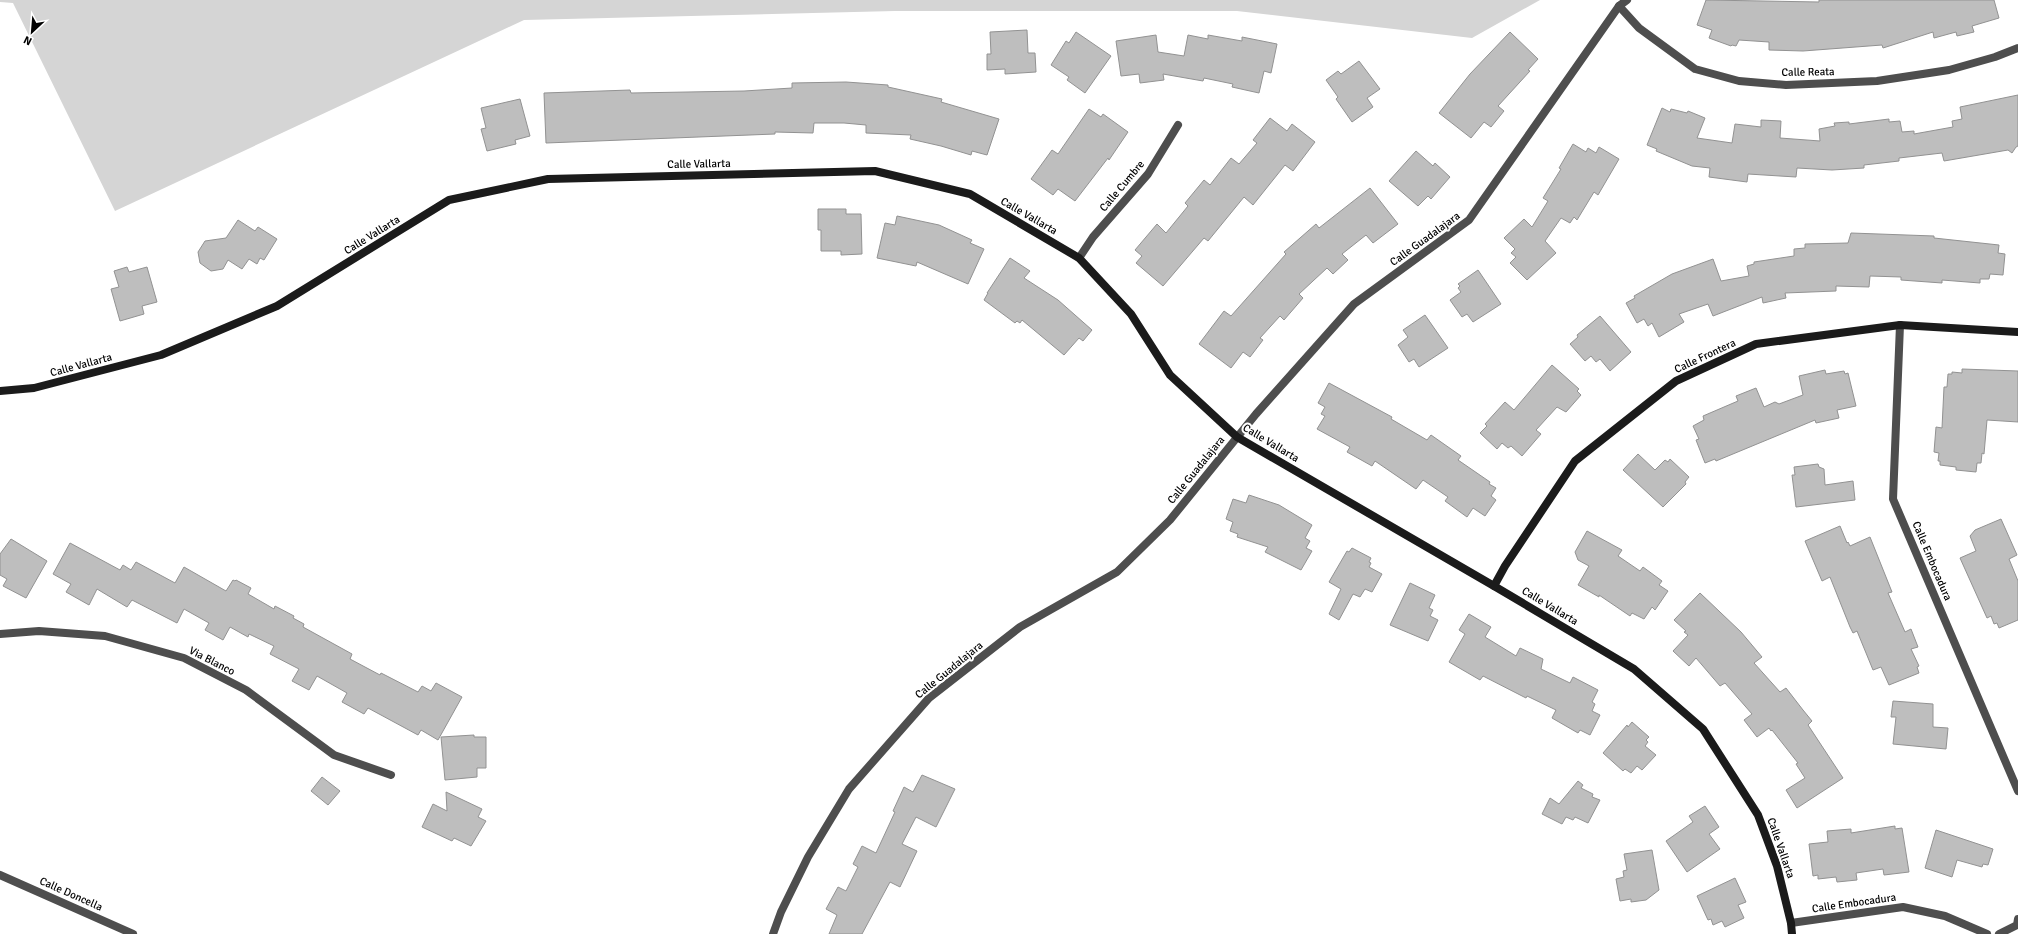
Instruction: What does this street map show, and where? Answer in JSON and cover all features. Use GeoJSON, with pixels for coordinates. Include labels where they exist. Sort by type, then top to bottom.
{"type":"FeatureCollection","features":[{"type":"Feature","properties":{"kind":"street","name":"Calle Guadalajara"},"geometry":{"type":"LineString","coordinates":[[773,934],[781,912],[808,857],[850,789],[929,698],[1020,627],[1117,572],[1170,520],[1237,437],[1354,304],[1469,220],[1619,6],[1627,0]]}},
{"type":"Feature","properties":{"kind":"street","name":"Calle Reata"},"geometry":{"type":"LineString","coordinates":[[1619,6],[1639,28],[1695,69],[1739,81],[1786,85],[1877,81],[1949,70],[1994,58],[2018,48]]}},
{"type":"Feature","properties":{"kind":"street","name":"Calle Cumbre"},"geometry":{"type":"LineString","coordinates":[[1079,258],[1093,237],[1148,174],[1178,125]]}},
{"type":"Feature","properties":{"kind":"street","name":"Calle Vallarta"},"geometry":{"type":"LineString","coordinates":[[0,391],[34,388],[161,355],[277,306],[449,200],[548,179],[875,171],[970,194],[1079,258],[1131,314],[1170,375],[1237,437],[1634,669],[1703,729],[1758,815],[1777,866],[1791,923],[1792,934]]}},
{"type":"Feature","properties":{"kind":"street","name":"Calle Frontera"},"geometry":{"type":"LineString","coordinates":[[1494,586],[1505,566],[1575,461],[1676,381],[1756,344],[1900,325],[2018,332]]}},
{"type":"Feature","properties":{"kind":"street","name":"Calle Embocadura"},"geometry":{"type":"LineString","coordinates":[[1900,325],[1893,499],[2018,791]]}},
{"type":"Feature","properties":{"kind":"street","name":"Via Blanco"},"geometry":{"type":"LineString","coordinates":[[0,634],[39,631],[105,636],[184,658],[246,690],[334,755],[391,775]]}},
{"type":"Feature","properties":{"kind":"street","name":"Calle Doncella"},"geometry":{"type":"LineString","coordinates":[[0,875],[133,934]]}},
{"type":"Feature","properties":{"kind":"street","name":"Calle Embocadura"},"geometry":{"type":"LineString","coordinates":[[1791,923],[1903,907],[1945,916],[1987,934]]}},
{"type":"Feature","properties":{"kind":"street"},"geometry":{"type":"LineString","coordinates":[[1999,934],[2016,925],[2018,919]]}},
{"type":"Feature","properties":{"kind":"shaded area"},"geometry":{"type":"Polygon","coordinates":[[[0,0],[1540,0],[1472,38],[1237,11],[895,11],[524,20],[115,211],[13,3],[0,2],[0,0]]]}},
{"type":"Feature","properties":{"kind":"building"},"geometry":{"type":"Polygon","coordinates":[[[1706,0],[1819,2],[1819,0],[1994,0],[1999,18],[1972,26],[1974,32],[1957,36],[1956,32],[1934,38],[1933,32],[1883,48],[1882,45],[1803,51],[1769,50],[1769,42],[1739,40],[1736,46],[1731,46],[1709,38],[1712,30],[1697,25],[1706,0]]]}},
{"type":"Feature","properties":{"kind":"building"},"geometry":{"type":"Polygon","coordinates":[[[1027,30],[1028,53],[1035,53],[1036,72],[1005,74],[1005,69],[987,70],[987,54],[991,54],[990,32],[1027,30]]]}},
{"type":"Feature","properties":{"kind":"building"},"geometry":{"type":"Polygon","coordinates":[[[1076,32],[1111,56],[1085,93],[1067,80],[1069,77],[1051,65],[1066,41],[1069,43],[1076,32]]]}},
{"type":"Feature","properties":{"kind":"building"},"geometry":{"type":"Polygon","coordinates":[[[1510,32],[1538,59],[1528,70],[1530,71],[1498,106],[1504,111],[1491,127],[1484,122],[1471,138],[1439,113],[1470,74],[1510,32]]]}},
{"type":"Feature","properties":{"kind":"building"},"geometry":{"type":"Polygon","coordinates":[[[1156,35],[1158,52],[1184,56],[1188,35],[1208,39],[1208,35],[1242,41],[1242,37],[1277,44],[1271,73],[1264,71],[1259,93],[1232,87],[1233,84],[1204,78],[1203,81],[1163,74],[1164,80],[1140,83],[1139,74],[1121,76],[1116,41],[1156,35]]]}},
{"type":"Feature","properties":{"kind":"building"},"geometry":{"type":"Polygon","coordinates":[[[1359,61],[1380,89],[1367,98],[1373,107],[1352,122],[1336,99],[1338,97],[1326,80],[1338,71],[1341,74],[1359,61]]]}},
{"type":"Feature","properties":{"kind":"building"},"geometry":{"type":"Polygon","coordinates":[[[846,82],[888,85],[888,87],[942,99],[941,102],[999,119],[987,155],[972,151],[971,155],[910,139],[911,135],[866,133],[866,125],[844,123],[814,123],[813,133],[775,132],[775,134],[546,143],[544,93],[630,90],[631,93],[744,91],[792,88],[792,83],[846,82]]]}},
{"type":"Feature","properties":{"kind":"building"},"geometry":{"type":"Polygon","coordinates":[[[2018,95],[2018,146],[2012,153],[2008,150],[1944,161],[1942,153],[1899,158],[1899,161],[1864,165],[1864,168],[1832,170],[1797,168],[1796,177],[1748,174],[1747,182],[1709,177],[1710,168],[1692,166],[1656,151],[1657,149],[1647,145],[1662,108],[1670,112],[1671,109],[1687,113],[1688,111],[1705,118],[1697,138],[1732,143],[1735,124],[1761,127],[1761,120],[1781,121],[1780,138],[1820,141],[1819,129],[1835,126],[1834,123],[1849,122],[1849,124],[1889,119],[1889,122],[1900,121],[1902,132],[1914,131],[1914,134],[1953,127],[1952,121],[1962,119],[1960,107],[2018,95]]]}},
{"type":"Feature","properties":{"kind":"building"},"geometry":{"type":"Polygon","coordinates":[[[520,99],[530,136],[515,140],[516,144],[487,151],[481,129],[486,128],[481,108],[520,99]]]}},
{"type":"Feature","properties":{"kind":"building"},"geometry":{"type":"Polygon","coordinates":[[[1089,109],[1101,117],[1103,114],[1128,132],[1109,160],[1108,158],[1075,201],[1058,189],[1053,195],[1031,179],[1052,150],[1058,154],[1089,109]]]}},
{"type":"Feature","properties":{"kind":"building"},"geometry":{"type":"Polygon","coordinates":[[[1270,118],[1287,131],[1292,124],[1315,142],[1293,171],[1285,165],[1253,205],[1244,197],[1208,241],[1204,238],[1163,286],[1136,263],[1142,256],[1135,250],[1157,224],[1166,233],[1188,206],[1185,203],[1204,180],[1210,185],[1231,158],[1239,164],[1257,143],[1253,140],[1270,118]]]}},
{"type":"Feature","properties":{"kind":"building"},"geometry":{"type":"Polygon","coordinates":[[[1573,144],[1586,152],[1588,148],[1596,153],[1599,147],[1619,159],[1598,195],[1594,192],[1577,220],[1574,217],[1570,223],[1561,218],[1545,241],[1556,253],[1527,280],[1510,263],[1516,257],[1511,253],[1515,249],[1504,238],[1524,219],[1532,227],[1548,201],[1543,198],[1561,169],[1559,168],[1573,144]]]}},
{"type":"Feature","properties":{"kind":"building"},"geometry":{"type":"Polygon","coordinates":[[[1416,151],[1433,166],[1435,163],[1450,177],[1431,199],[1428,196],[1418,206],[1389,181],[1416,151]]]}},
{"type":"Feature","properties":{"kind":"building"},"geometry":{"type":"Polygon","coordinates":[[[1370,188],[1398,224],[1373,243],[1366,235],[1342,254],[1348,260],[1333,274],[1327,268],[1299,294],[1303,298],[1284,320],[1280,316],[1260,338],[1263,340],[1250,357],[1243,352],[1231,368],[1199,344],[1224,311],[1231,316],[1286,254],[1284,252],[1316,224],[1319,228],[1370,188]]]}},
{"type":"Feature","properties":{"kind":"building"},"geometry":{"type":"Polygon","coordinates":[[[818,209],[846,209],[846,214],[861,214],[862,254],[841,255],[841,251],[821,251],[821,230],[818,230],[818,209]]]}},
{"type":"Feature","properties":{"kind":"building"},"geometry":{"type":"Polygon","coordinates":[[[897,216],[939,225],[972,240],[970,243],[984,249],[968,284],[917,262],[916,266],[877,258],[885,223],[895,225],[897,216]]]}},
{"type":"Feature","properties":{"kind":"building"},"geometry":{"type":"Polygon","coordinates":[[[238,220],[255,231],[258,227],[277,239],[264,260],[260,258],[257,264],[249,259],[242,269],[228,260],[223,269],[211,271],[200,263],[198,252],[205,241],[226,238],[238,220]]]}},
{"type":"Feature","properties":{"kind":"building"},"geometry":{"type":"Polygon","coordinates":[[[1851,233],[1934,236],[1934,238],[1999,245],[1998,253],[2005,254],[2003,275],[1990,274],[1989,279],[1980,279],[1980,283],[1942,280],[1942,283],[1901,280],[1901,277],[1870,276],[1869,287],[1836,286],[1836,291],[1785,293],[1786,298],[1763,303],[1762,297],[1713,316],[1708,304],[1679,314],[1684,322],[1659,337],[1652,323],[1648,326],[1644,319],[1637,323],[1626,303],[1635,298],[1634,296],[1672,274],[1713,259],[1721,281],[1749,276],[1747,266],[1754,264],[1754,262],[1794,256],[1794,249],[1805,248],[1805,244],[1848,243],[1851,233]]]}},
{"type":"Feature","properties":{"kind":"building"},"geometry":{"type":"Polygon","coordinates":[[[1010,258],[1030,271],[1024,278],[1058,300],[1092,330],[1083,341],[1079,338],[1064,355],[1022,320],[1020,323],[1017,321],[1015,323],[984,300],[1010,258]]]}},
{"type":"Feature","properties":{"kind":"building"},"geometry":{"type":"Polygon","coordinates":[[[127,267],[129,272],[147,267],[157,302],[142,306],[144,314],[120,321],[111,289],[119,287],[114,271],[127,267]]]}},
{"type":"Feature","properties":{"kind":"building"},"geometry":{"type":"Polygon","coordinates":[[[1478,270],[1501,304],[1473,322],[1467,314],[1462,317],[1450,300],[1461,292],[1458,288],[1460,286],[1458,284],[1478,270]]]}},
{"type":"Feature","properties":{"kind":"building"},"geometry":{"type":"Polygon","coordinates":[[[1425,315],[1448,348],[1419,367],[1414,359],[1409,362],[1398,345],[1408,337],[1403,330],[1425,315]]]}},
{"type":"Feature","properties":{"kind":"building"},"geometry":{"type":"Polygon","coordinates":[[[1600,316],[1631,352],[1610,371],[1600,359],[1596,362],[1591,356],[1585,361],[1570,344],[1578,337],[1577,335],[1600,316]]]}},
{"type":"Feature","properties":{"kind":"building"},"geometry":{"type":"Polygon","coordinates":[[[1552,365],[1579,389],[1577,391],[1581,395],[1566,412],[1557,407],[1536,430],[1541,434],[1522,456],[1511,446],[1508,448],[1502,443],[1497,449],[1480,433],[1487,426],[1485,424],[1505,402],[1514,410],[1552,365]]]}},
{"type":"Feature","properties":{"kind":"building"},"geometry":{"type":"Polygon","coordinates":[[[1962,369],[2018,371],[2018,422],[1987,420],[1984,454],[1982,453],[1981,463],[1977,463],[1976,472],[1956,470],[1956,467],[1940,465],[1940,461],[1938,461],[1939,453],[1934,452],[1936,427],[1942,428],[1944,387],[1947,387],[1948,374],[1952,374],[1952,372],[1962,373],[1962,369]]]}},
{"type":"Feature","properties":{"kind":"building"},"geometry":{"type":"Polygon","coordinates":[[[1825,370],[1826,374],[1844,371],[1845,374],[1848,373],[1856,406],[1837,410],[1839,418],[1816,423],[1815,420],[1716,461],[1715,459],[1705,463],[1696,440],[1699,439],[1693,426],[1704,420],[1703,416],[1738,401],[1736,396],[1756,388],[1764,407],[1775,402],[1779,404],[1803,395],[1799,376],[1825,370]]]}},
{"type":"Feature","properties":{"kind":"building"},"geometry":{"type":"Polygon","coordinates":[[[1329,383],[1392,417],[1391,419],[1427,440],[1431,435],[1461,456],[1458,460],[1490,482],[1489,484],[1496,488],[1491,496],[1496,500],[1485,516],[1473,508],[1467,517],[1445,501],[1448,497],[1423,480],[1416,489],[1375,461],[1372,466],[1347,452],[1350,447],[1317,429],[1325,416],[1321,414],[1325,407],[1318,403],[1329,383]]]}},
{"type":"Feature","properties":{"kind":"building"},"geometry":{"type":"Polygon","coordinates":[[[1638,454],[1655,470],[1665,460],[1668,462],[1670,459],[1689,477],[1685,482],[1686,484],[1663,507],[1623,470],[1638,454]]]}},
{"type":"Feature","properties":{"kind":"building"},"geometry":{"type":"Polygon","coordinates":[[[1818,464],[1819,467],[1824,469],[1825,485],[1853,481],[1855,500],[1796,507],[1792,475],[1795,475],[1794,467],[1818,464]]]}},
{"type":"Feature","properties":{"kind":"building"},"geometry":{"type":"Polygon","coordinates":[[[1249,495],[1279,505],[1312,525],[1305,538],[1310,541],[1306,548],[1312,551],[1301,570],[1265,552],[1268,547],[1237,537],[1238,534],[1230,531],[1233,522],[1226,519],[1233,499],[1246,503],[1249,495]]]}},
{"type":"Feature","properties":{"kind":"building"},"geometry":{"type":"Polygon","coordinates":[[[2001,519],[2017,555],[2009,559],[2018,581],[2018,620],[1999,628],[1997,623],[1994,624],[1991,616],[1987,618],[1960,558],[1976,551],[1970,536],[1975,530],[2001,519]]]}},
{"type":"Feature","properties":{"kind":"building"},"geometry":{"type":"Polygon","coordinates":[[[1840,526],[1847,543],[1848,542],[1850,546],[1870,537],[1892,592],[1888,593],[1905,632],[1911,629],[1918,647],[1911,649],[1919,666],[1917,667],[1919,673],[1889,685],[1881,667],[1873,670],[1857,631],[1853,633],[1850,627],[1830,577],[1822,581],[1805,541],[1840,526]]]}},
{"type":"Feature","properties":{"kind":"building"},"geometry":{"type":"Polygon","coordinates":[[[1587,531],[1622,550],[1618,556],[1640,571],[1643,567],[1662,581],[1659,585],[1668,591],[1655,610],[1652,607],[1644,619],[1632,613],[1630,616],[1599,595],[1599,597],[1578,585],[1589,566],[1578,560],[1575,552],[1587,531]]]}},
{"type":"Feature","properties":{"kind":"building"},"geometry":{"type":"Polygon","coordinates":[[[11,539],[47,561],[26,598],[3,586],[7,579],[0,575],[0,554],[11,539]]]}},
{"type":"Feature","properties":{"kind":"building"},"geometry":{"type":"Polygon","coordinates":[[[70,543],[120,570],[123,565],[131,570],[136,562],[175,583],[184,567],[226,591],[233,580],[236,580],[251,588],[248,594],[274,609],[275,606],[294,616],[293,618],[304,624],[303,627],[352,654],[350,659],[380,675],[381,673],[418,692],[422,686],[431,691],[436,683],[462,697],[438,740],[421,730],[418,735],[368,708],[364,714],[342,702],[347,693],[317,676],[309,690],[292,681],[299,669],[270,654],[274,646],[249,634],[248,637],[230,627],[223,640],[205,630],[209,623],[184,609],[177,623],[132,600],[127,607],[97,589],[89,605],[66,592],[71,584],[53,574],[70,543]]]}},
{"type":"Feature","properties":{"kind":"building"},"geometry":{"type":"Polygon","coordinates":[[[1352,548],[1371,558],[1369,567],[1382,574],[1372,592],[1365,589],[1360,597],[1353,594],[1339,620],[1329,614],[1341,589],[1329,582],[1347,551],[1349,552],[1352,548]]]}},
{"type":"Feature","properties":{"kind":"building"},"geometry":{"type":"Polygon","coordinates":[[[1410,583],[1435,595],[1429,608],[1433,610],[1430,616],[1438,620],[1428,641],[1390,625],[1410,583]]]}},
{"type":"Feature","properties":{"kind":"building"},"geometry":{"type":"Polygon","coordinates":[[[1700,593],[1741,632],[1762,657],[1754,663],[1780,692],[1786,688],[1812,721],[1808,725],[1843,778],[1797,808],[1786,790],[1805,778],[1796,764],[1798,763],[1772,730],[1771,731],[1769,728],[1757,737],[1744,720],[1752,714],[1725,683],[1720,686],[1696,658],[1689,666],[1673,651],[1688,635],[1684,632],[1686,631],[1674,620],[1700,593]]]}},
{"type":"Feature","properties":{"kind":"building"},"geometry":{"type":"Polygon","coordinates":[[[1469,614],[1491,627],[1485,637],[1516,656],[1520,648],[1543,659],[1541,669],[1570,683],[1573,677],[1598,690],[1592,702],[1595,704],[1592,711],[1600,715],[1590,735],[1580,730],[1578,733],[1552,718],[1556,710],[1527,696],[1526,698],[1483,676],[1480,680],[1449,662],[1465,634],[1459,630],[1469,614]]]}},
{"type":"Feature","properties":{"kind":"building"},"geometry":{"type":"Polygon","coordinates":[[[1893,701],[1933,704],[1933,727],[1948,728],[1946,749],[1893,744],[1896,717],[1891,717],[1893,701]]]}},
{"type":"Feature","properties":{"kind":"building"},"geometry":{"type":"Polygon","coordinates":[[[1632,722],[1649,737],[1646,740],[1648,742],[1645,746],[1656,755],[1642,770],[1637,766],[1631,773],[1625,769],[1623,771],[1603,753],[1627,725],[1628,727],[1632,722]]]}},
{"type":"Feature","properties":{"kind":"building"},"geometry":{"type":"Polygon","coordinates":[[[474,735],[474,737],[486,737],[486,768],[477,768],[477,777],[445,780],[441,737],[474,735]]]}},
{"type":"Feature","properties":{"kind":"building"},"geometry":{"type":"Polygon","coordinates":[[[922,775],[955,789],[936,827],[916,817],[902,844],[917,851],[900,887],[890,882],[862,934],[829,934],[837,915],[826,909],[838,887],[846,891],[858,867],[853,864],[862,846],[876,853],[895,812],[893,811],[904,787],[913,792],[922,775]]]}},
{"type":"Feature","properties":{"kind":"building"},"geometry":{"type":"Polygon","coordinates":[[[322,777],[340,791],[328,805],[311,791],[322,777]]]}},
{"type":"Feature","properties":{"kind":"building"},"geometry":{"type":"Polygon","coordinates":[[[1578,781],[1583,785],[1581,788],[1593,794],[1592,797],[1600,800],[1588,823],[1575,817],[1573,820],[1566,817],[1562,824],[1542,814],[1550,798],[1559,804],[1578,781]]]}},
{"type":"Feature","properties":{"kind":"building"},"geometry":{"type":"Polygon","coordinates":[[[446,792],[482,809],[478,817],[486,821],[471,846],[454,838],[452,841],[422,827],[433,804],[447,811],[446,792]]]}},
{"type":"Feature","properties":{"kind":"building"},"geometry":{"type":"Polygon","coordinates":[[[1705,806],[1719,827],[1709,834],[1720,849],[1687,872],[1666,841],[1693,822],[1689,816],[1705,806]]]}},
{"type":"Feature","properties":{"kind":"building"},"geometry":{"type":"Polygon","coordinates":[[[1895,826],[1895,829],[1902,828],[1909,872],[1884,875],[1883,869],[1856,873],[1857,880],[1837,882],[1836,877],[1818,879],[1818,875],[1813,876],[1809,844],[1828,842],[1827,831],[1851,829],[1851,833],[1895,826]]]}},
{"type":"Feature","properties":{"kind":"building"},"geometry":{"type":"Polygon","coordinates":[[[1936,830],[1993,849],[1988,865],[1983,864],[1982,867],[1957,860],[1952,877],[1925,868],[1936,830]]]}},
{"type":"Feature","properties":{"kind":"building"},"geometry":{"type":"Polygon","coordinates":[[[1652,850],[1659,890],[1646,900],[1631,902],[1631,899],[1620,901],[1616,879],[1624,877],[1623,871],[1627,870],[1624,854],[1652,850]]]}},
{"type":"Feature","properties":{"kind":"building"},"geometry":{"type":"Polygon","coordinates":[[[1735,878],[1746,902],[1738,905],[1744,918],[1725,927],[1722,921],[1713,925],[1711,919],[1708,920],[1697,896],[1735,878]]]}}]}
